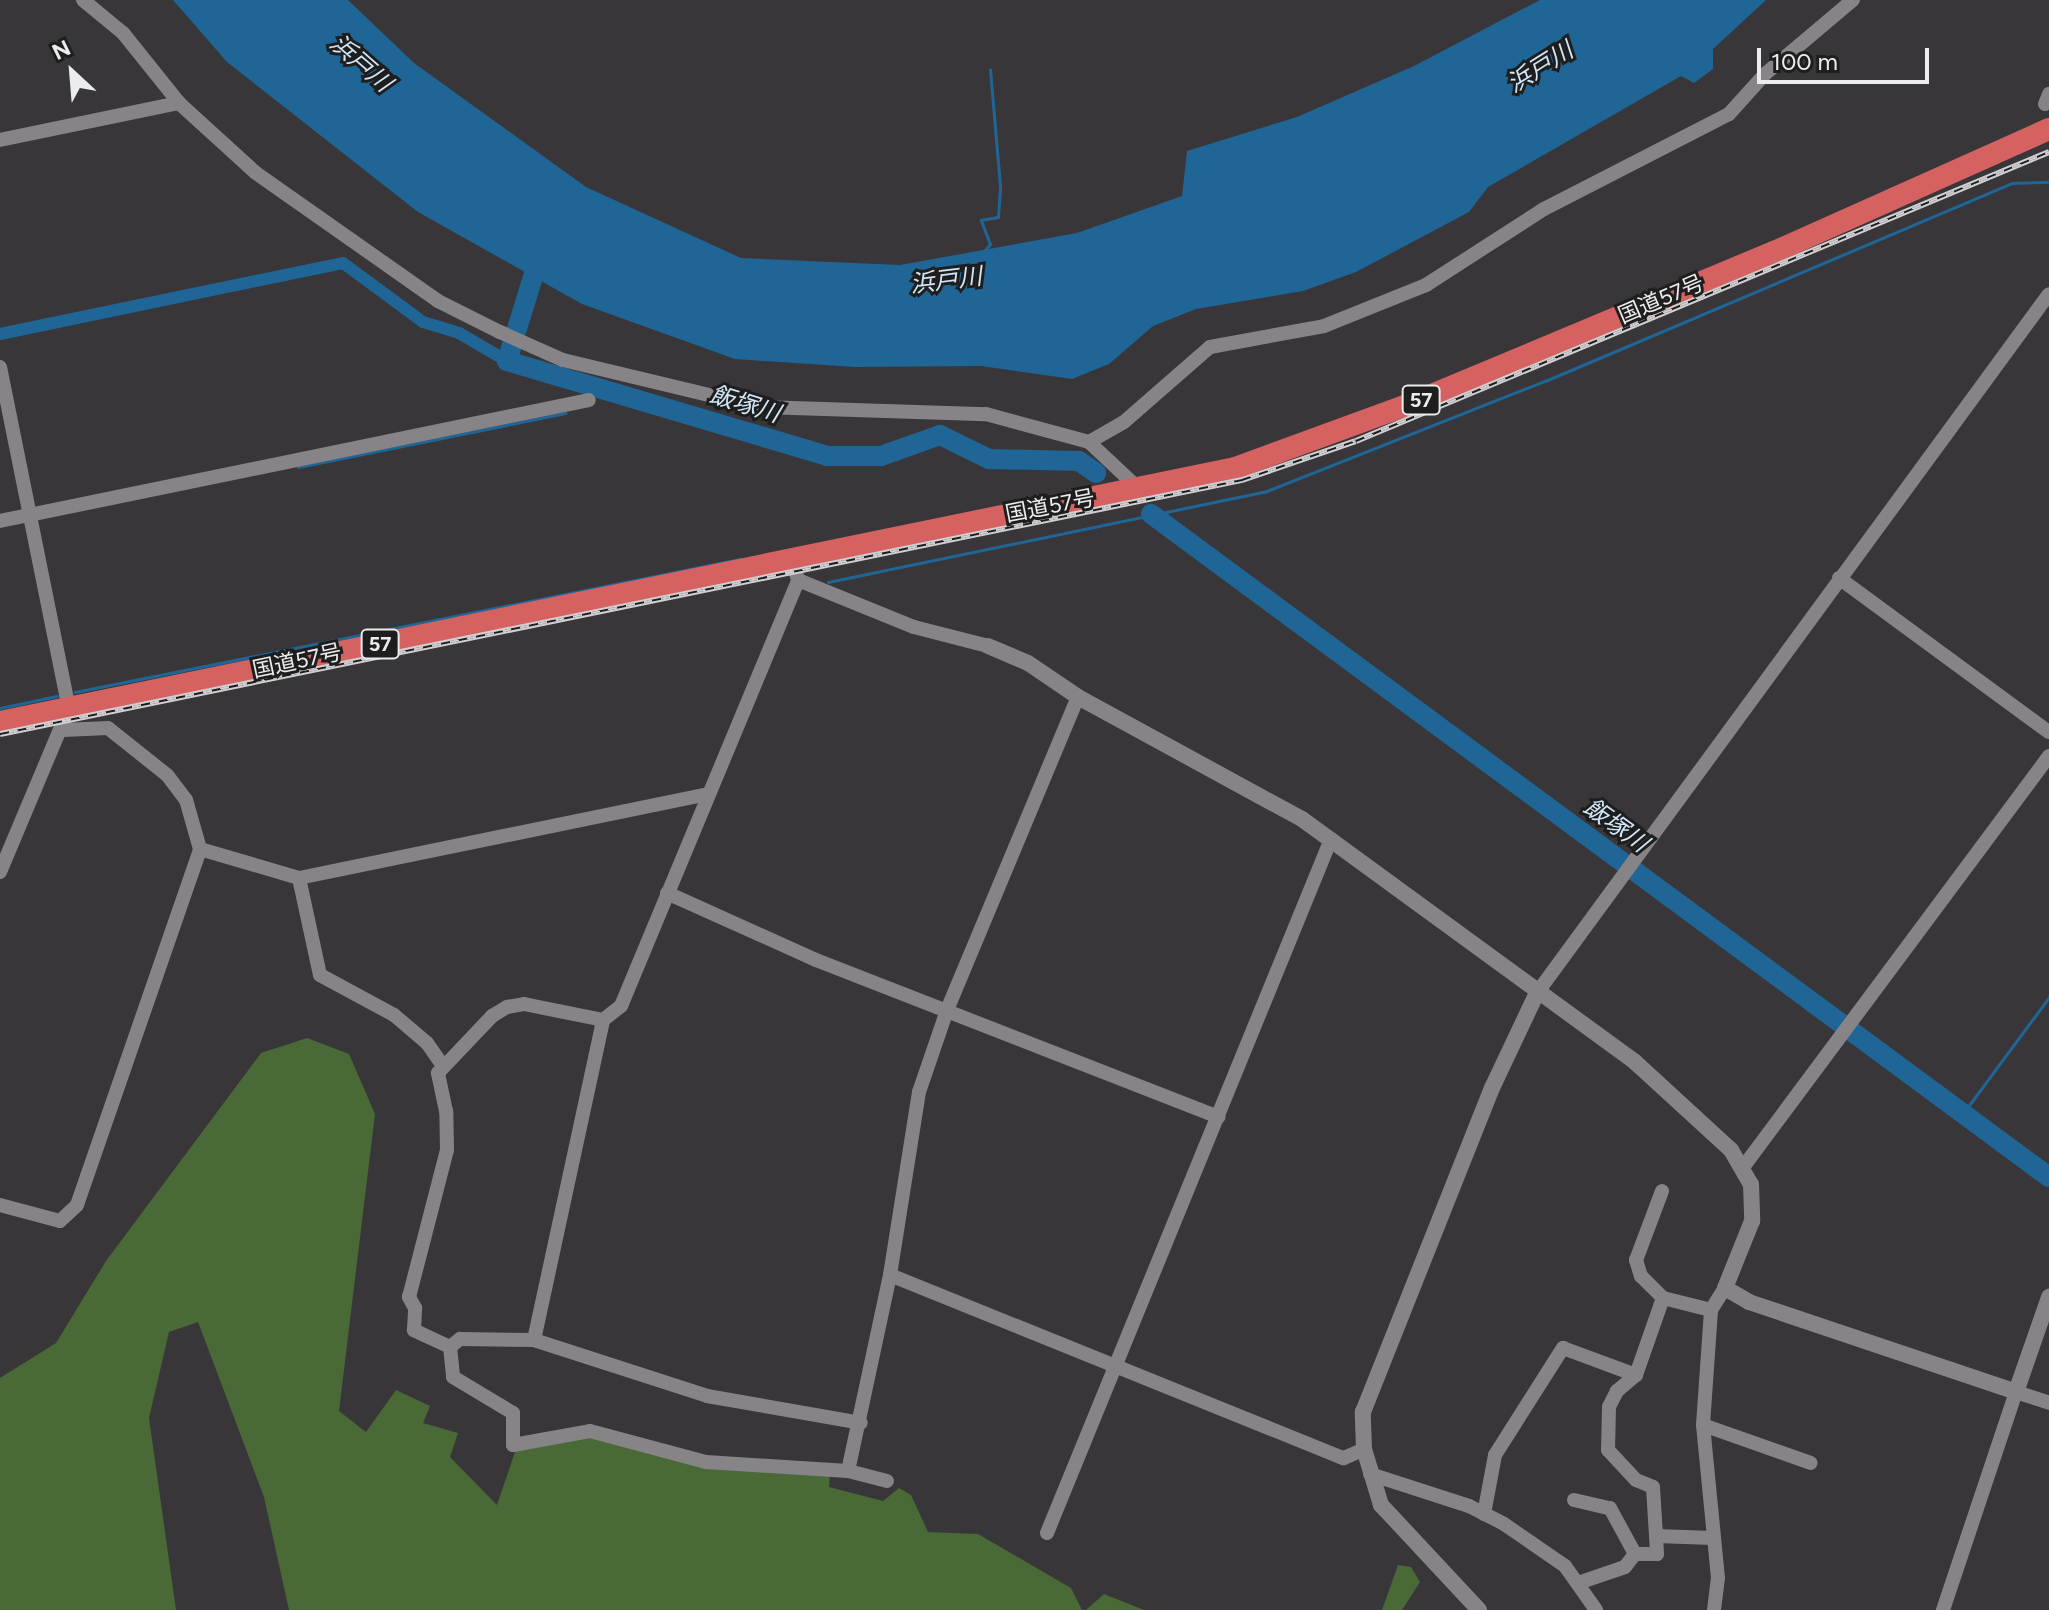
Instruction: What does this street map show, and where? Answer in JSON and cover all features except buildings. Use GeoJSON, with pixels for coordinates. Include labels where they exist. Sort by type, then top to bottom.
{"type":"FeatureCollection","features":[{"type":"Feature","properties":{"kind":"highway","name":"国道57号"},"geometry":{"type":"LineString","coordinates":[[0,722],[795,569],[1235,468],[1345,431],[1774,252],[2049,129]]}},
{"type":"Feature","properties":{"kind":"street"},"geometry":{"type":"LineString","coordinates":[[83,0],[123,33],[179,103],[256,173],[438,301],[563,360],[759,407],[986,414],[1089,442],[1138,488]]}},
{"type":"Feature","properties":{"kind":"street"},"geometry":{"type":"LineString","coordinates":[[1089,442],[1124,422],[1210,347],[1324,326],[1426,285],[1544,209],[1729,114],[1765,74],[1853,0]]}},
{"type":"Feature","properties":{"kind":"street"},"geometry":{"type":"LineString","coordinates":[[0,140],[179,103]]}},
{"type":"Feature","properties":{"kind":"street"},"geometry":{"type":"LineString","coordinates":[[1479,1610],[1393,1521],[1370,1474],[1364,1449],[1363,1412],[1492,1088],[1537,993],[1632,859],[2049,294]]}},
{"type":"Feature","properties":{"kind":"street"},"geometry":{"type":"LineString","coordinates":[[0,367],[69,708],[63,730],[0,872]]}},
{"type":"Feature","properties":{"kind":"street"},"geometry":{"type":"LineString","coordinates":[[0,521],[589,400]]}},
{"type":"Feature","properties":{"kind":"street"},"geometry":{"type":"LineString","coordinates":[[534,1340],[603,1020],[621,1006],[795,569],[914,627],[988,646],[1028,663],[1078,697],[1261,793],[1331,839],[1635,1062],[1744,1166],[1754,1206],[1725,1288],[1711,1310],[1703,1425],[1718,1578],[1714,1610]]}},
{"type":"Feature","properties":{"kind":"street"},"geometry":{"type":"LineString","coordinates":[[1839,578],[2049,732]]}},
{"type":"Feature","properties":{"kind":"street"},"geometry":{"type":"LineString","coordinates":[[848,1471],[861,1423],[890,1275],[919,1092],[947,1010],[1078,697]]}},
{"type":"Feature","properties":{"kind":"street"},"geometry":{"type":"LineString","coordinates":[[0,1205],[60,1221],[77,1205],[200,849],[186,800],[167,775],[108,728],[63,730]]}},
{"type":"Feature","properties":{"kind":"street"},"geometry":{"type":"LineString","coordinates":[[1744,1166],[2049,756]]}},
{"type":"Feature","properties":{"kind":"street"},"geometry":{"type":"LineString","coordinates":[[200,849],[299,878],[705,795]]}},
{"type":"Feature","properties":{"kind":"street"},"geometry":{"type":"LineString","coordinates":[[1047,1533],[1331,839]]}},
{"type":"Feature","properties":{"kind":"street"},"geometry":{"type":"LineString","coordinates":[[299,878],[320,975],[394,1015],[427,1043],[443,1066]]}},
{"type":"Feature","properties":{"kind":"street"},"geometry":{"type":"LineString","coordinates":[[667,893],[816,960],[1218,1117]]}},
{"type":"Feature","properties":{"kind":"street"},"geometry":{"type":"LineString","coordinates":[[450,1347],[414,1330],[415,1308],[409,1297],[447,1150],[438,1073],[507,1007],[524,1004],[603,1020]]}},
{"type":"Feature","properties":{"kind":"street"},"geometry":{"type":"LineString","coordinates":[[1662,1191],[1636,1260],[1641,1276],[1663,1298],[1711,1310]]}},
{"type":"Feature","properties":{"kind":"street"},"geometry":{"type":"LineString","coordinates":[[890,1275],[1344,1458],[1364,1449]]}},
{"type":"Feature","properties":{"kind":"street"},"geometry":{"type":"LineString","coordinates":[[1725,1288],[1749,1302],[2049,1403]]}},
{"type":"Feature","properties":{"kind":"street"},"geometry":{"type":"LineString","coordinates":[[1943,1610],[2049,1297]]}},
{"type":"Feature","properties":{"kind":"street"},"geometry":{"type":"LineString","coordinates":[[1635,1554],[1657,1554],[1653,1487],[1636,1480],[1608,1450],[1609,1407],[1617,1391],[1636,1375],[1663,1298]]}},
{"type":"Feature","properties":{"kind":"street"},"geometry":{"type":"LineString","coordinates":[[450,1347],[460,1339],[534,1340],[707,1396],[861,1423]]}},
{"type":"Feature","properties":{"kind":"street"},"geometry":{"type":"LineString","coordinates":[[450,1347],[453,1377],[513,1413],[513,1445],[590,1431],[720,1464],[848,1471],[887,1481]]}},
{"type":"Feature","properties":{"kind":"street"},"geometry":{"type":"LineString","coordinates":[[1484,1514],[1495,1455],[1563,1348],[1636,1375]]}},
{"type":"Feature","properties":{"kind":"street"},"geometry":{"type":"LineString","coordinates":[[1703,1425],[1811,1463]]}},
{"type":"Feature","properties":{"kind":"street"},"geometry":{"type":"LineString","coordinates":[[1370,1474],[1484,1514],[1565,1566],[1596,1610]]}},
{"type":"Feature","properties":{"kind":"street"},"geometry":{"type":"LineString","coordinates":[[1574,1500],[1610,1508],[1635,1554]]}},
{"type":"Feature","properties":{"kind":"street"},"geometry":{"type":"LineString","coordinates":[[1656,1536],[1713,1538]]}},
{"type":"Feature","properties":{"kind":"street"},"geometry":{"type":"LineString","coordinates":[[1578,1583],[1625,1567],[1635,1554]]}},
{"type":"Feature","properties":{"kind":"green space"},"geometry":{"type":"Polygon","coordinates":[[[307,1038],[349,1054],[375,1114],[339,1411],[366,1432],[396,1390],[430,1406],[423,1423],[458,1433],[450,1457],[497,1505],[516,1449],[591,1435],[706,1466],[830,1474],[829,1487],[883,1501],[899,1488],[911,1495],[928,1532],[978,1534],[1071,1588],[1082,1610],[289,1610],[264,1497],[198,1322],[169,1332],[149,1418],[176,1610],[0,1610],[0,1378],[56,1343],[106,1261],[261,1053],[307,1038]]]}},
{"type":"Feature","properties":{"kind":"green space"},"geometry":{"type":"Polygon","coordinates":[[[1398,1565],[1411,1567],[1420,1582],[1402,1610],[1382,1610],[1398,1565]]]}},
{"type":"Feature","properties":{"kind":"green space"},"geometry":{"type":"Polygon","coordinates":[[[1104,1594],[1144,1610],[1086,1610],[1104,1594]]]}},
{"type":"Feature","properties":{"kind":"water","name":"浜戸川"},"geometry":{"type":"Polygon","coordinates":[[[173,0],[348,0],[414,63],[586,187],[741,258],[900,265],[1077,233],[1182,196],[1187,151],[1297,117],[1414,66],[1540,0],[1766,0],[1713,49],[1713,69],[1694,83],[1681,76],[1488,187],[1469,212],[1356,272],[1303,291],[1196,309],[1153,326],[1109,364],[1072,379],[981,366],[855,367],[735,359],[582,304],[418,212],[227,62],[173,0]]]}},
{"type":"Feature","properties":{"kind":"waterway","name":"浜戸川"},"geometry":{"type":"LineString","coordinates":[[984,251],[990,244],[981,220],[998,217],[1000,186],[990,69]]}},
{"type":"Feature","properties":{"kind":"waterway"},"geometry":{"type":"LineString","coordinates":[[828,582],[1264,492],[1545,381],[2012,183],[2049,182]]}},
{"type":"Feature","properties":{"kind":"waterway","name":"飯塚川"},"geometry":{"type":"LineString","coordinates":[[546,253],[533,277],[507,361],[827,456],[881,456],[940,435],[989,459],[1079,461],[1096,473]]}},
{"type":"Feature","properties":{"kind":"waterway"},"geometry":{"type":"LineString","coordinates":[[0,334],[343,263],[423,322],[459,333],[507,361]]}},
{"type":"Feature","properties":{"kind":"waterway"},"geometry":{"type":"LineString","coordinates":[[298,467],[566,413]]}},
{"type":"Feature","properties":{"kind":"waterway","name":"飯塚川"},"geometry":{"type":"LineString","coordinates":[[1151,514],[2049,1177]]}},
{"type":"Feature","properties":{"kind":"waterway"},"geometry":{"type":"LineString","coordinates":[[75,692],[740,559]]}},
{"type":"Feature","properties":{"kind":"waterway"},"geometry":{"type":"LineString","coordinates":[[0,708],[57,696]]}},
{"type":"Feature","properties":{"kind":"waterway"},"geometry":{"type":"LineString","coordinates":[[1964,1112],[2049,997]]}},
{"type":"Feature","properties":{"kind":"railway"},"geometry":{"type":"LineString","coordinates":[[0,734],[1242,480],[1356,441],[2049,152]]}}]}
